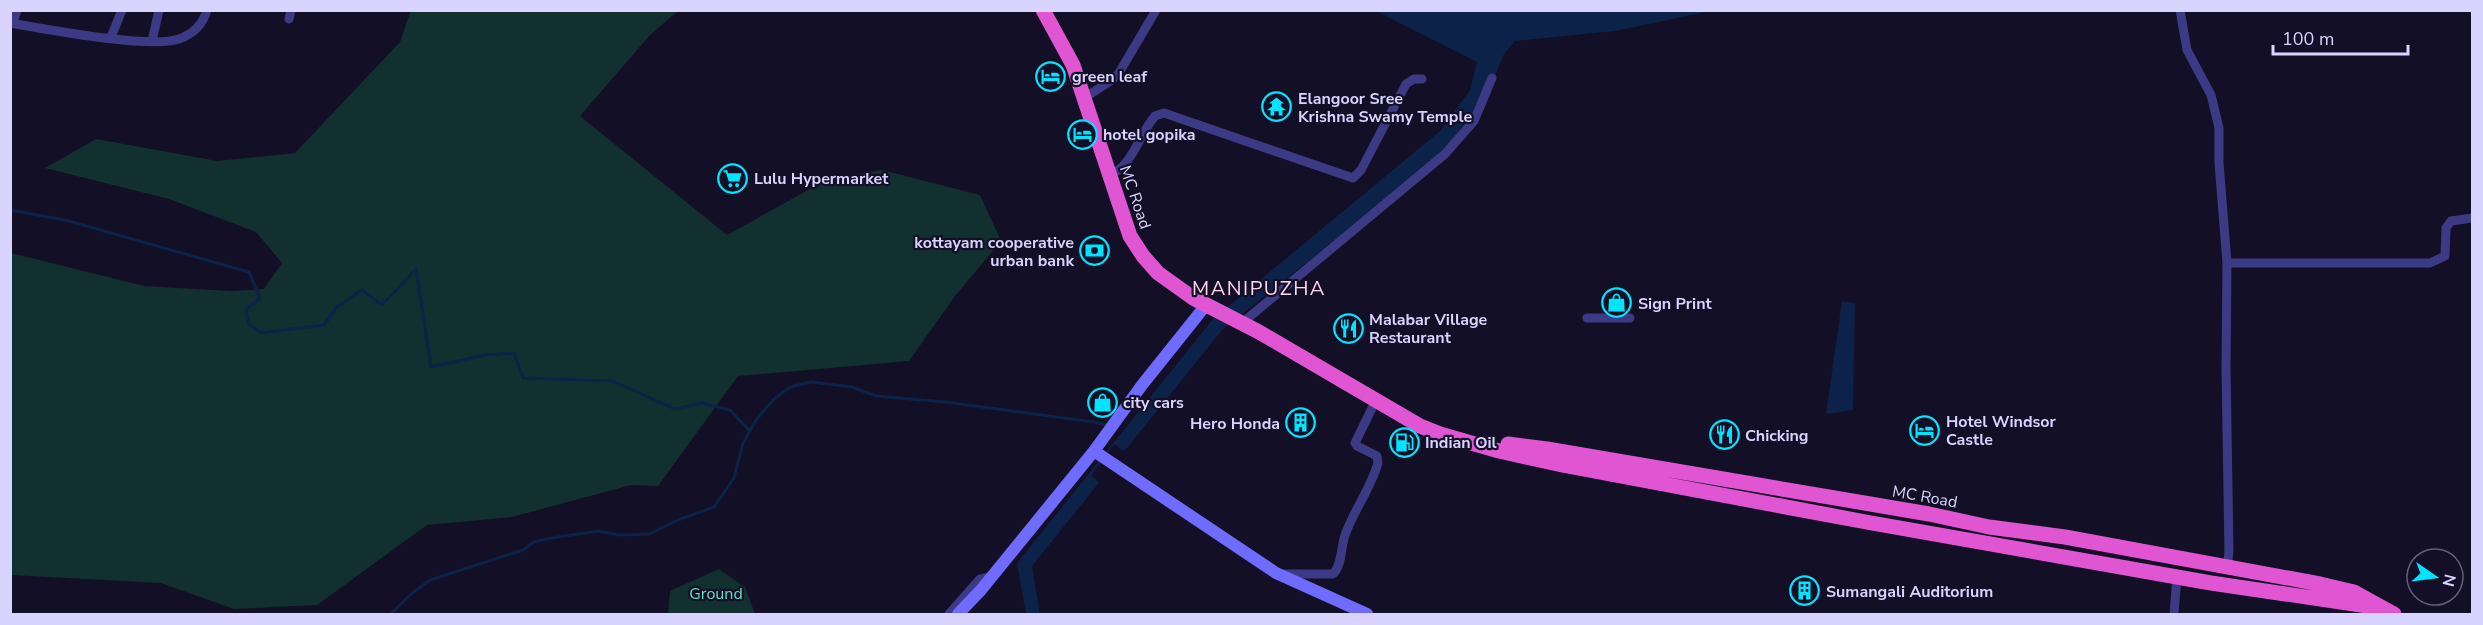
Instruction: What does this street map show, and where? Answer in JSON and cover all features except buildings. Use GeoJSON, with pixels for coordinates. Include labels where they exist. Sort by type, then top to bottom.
{"type":"FeatureCollection","features":[{"type":"Feature","properties":{"kind":"highway","name":"MC Road"},"geometry":{"type":"LineString","coordinates":[[1043,10],[1073,65],[1125,225],[1143,256],[1158,273],[1206,305],[1237,320],[1420,426],[1458,439],[1562,465],[1927,533],[2388,611]]}},
{"type":"Feature","properties":{"kind":"highway","name":"MC Road"},"geometry":{"type":"LineString","coordinates":[[1458,439],[1547,449],[1989,526],[2065,537],[2354,592],[2388,611]]}},
{"type":"Feature","properties":{"kind":"highway"},"geometry":{"type":"LineString","coordinates":[[1927,533],[1929,514]]}},
{"type":"Feature","properties":{"kind":"main road"},"geometry":{"type":"LineString","coordinates":[[958,615],[1094,451],[1206,305]]}},
{"type":"Feature","properties":{"kind":"main road"},"geometry":{"type":"LineString","coordinates":[[1094,451],[1276,573],[1367,615]]}},
{"type":"Feature","properties":{"kind":"street"},"geometry":{"type":"LineString","coordinates":[[17,10],[12,23],[152,41],[170,41],[190,33],[202,22],[207,10]]}},
{"type":"Feature","properties":{"kind":"street"},"geometry":{"type":"LineString","coordinates":[[111,37],[122,10]]}},
{"type":"Feature","properties":{"kind":"street"},"geometry":{"type":"LineString","coordinates":[[152,41],[159,10]]}},
{"type":"Feature","properties":{"kind":"street"},"geometry":{"type":"LineString","coordinates":[[1084,98],[1119,74],[1155,10]]}},
{"type":"Feature","properties":{"kind":"street"},"geometry":{"type":"LineString","coordinates":[[2180,10],[2187,50],[2211,95],[2216,110],[2227,263],[2229,552],[2227,568]]}},
{"type":"Feature","properties":{"kind":"street"},"geometry":{"type":"LineString","coordinates":[[1237,320],[1445,154],[1474,121],[1492,78]]}},
{"type":"Feature","properties":{"kind":"street"},"geometry":{"type":"LineString","coordinates":[[1109,176],[1120,170],[1128,160],[1155,116],[1164,113],[1353,178],[1361,170],[1406,84],[1414,79],[1422,79]]}},
{"type":"Feature","properties":{"kind":"street"},"geometry":{"type":"LineString","coordinates":[[2227,263],[2430,263],[2445,256],[2446,228],[2451,220],[2472,218]]}},
{"type":"Feature","properties":{"kind":"street"},"geometry":{"type":"LineString","coordinates":[[1587,318],[1630,318]]}},
{"type":"Feature","properties":{"kind":"street"},"geometry":{"type":"LineString","coordinates":[[1276,573],[1329,574],[1336,572],[1347,529],[1378,463],[1377,456],[1355,444],[1376,400]]}},
{"type":"Feature","properties":{"kind":"street"},"geometry":{"type":"LineString","coordinates":[[949,615],[980,579],[992,576]]}},
{"type":"Feature","properties":{"kind":"street"},"geometry":{"type":"LineString","coordinates":[[2174,615],[2177,577]]}},
{"type":"Feature","properties":{"kind":"green space"},"geometry":{"type":"Polygon","coordinates":[[[411,10],[678,11],[650,35],[580,116],[727,235],[828,179],[882,170],[980,195],[1001,241],[955,296],[909,361],[738,376],[658,486],[631,485],[512,517],[427,525],[317,605],[234,609],[161,583],[11,575],[11,253],[144,286],[231,291],[264,289],[282,263],[256,232],[169,199],[45,168],[96,139],[217,161],[295,153],[400,42],[411,10]]]}},
{"type":"Feature","properties":{"kind":"green space","name":"Ground"},"geometry":{"type":"Polygon","coordinates":[[[719,569],[745,587],[755,614],[668,614],[670,591],[719,569]]]}},
{"type":"Feature","properties":{"kind":"water"},"geometry":{"type":"Polygon","coordinates":[[[1376,11],[1711,11],[1615,31],[1515,41],[1504,54],[1482,108],[1467,130],[1424,169],[1222,330],[1032,566],[1040,614],[1026,614],[1017,563],[1213,319],[1440,131],[1470,90],[1477,62],[1376,11]]]}},
{"type":"Feature","properties":{"kind":"water"},"geometry":{"type":"Polygon","coordinates":[[[1842,301],[1855,303],[1853,410],[1826,414],[1842,301]]]}},
{"type":"Feature","properties":{"kind":"pier"},"geometry":{"type":"Polygon","coordinates":[[[1114,444],[1125,452],[1102,484],[1091,476],[1114,444]]]}},
{"type":"Feature","properties":{"kind":"waterway"},"geometry":{"type":"LineString","coordinates":[[10,210],[65,220],[249,272],[260,298],[246,310],[249,324],[261,333],[324,325],[337,307],[362,290],[382,305],[416,269],[431,367],[485,355],[514,353],[523,378],[613,381],[675,409],[702,403],[730,410],[750,431]]}},
{"type":"Feature","properties":{"kind":"waterway"},"geometry":{"type":"LineString","coordinates":[[391,614],[411,594],[430,580],[523,550],[534,542],[598,531],[620,535],[649,534],[678,520],[714,507],[734,478],[743,443],[756,420],[774,399],[790,387],[811,382],[852,387],[876,396],[945,402],[1109,426]]}},
{"type":"Feature","properties":{"kind":"place","name":"green leaf"},"geometry":{"type":"Point","coordinates":[1051,76]}},
{"type":"Feature","properties":{"kind":"place","name":"Elangoor Sree Krishna Swamy Temple"},"geometry":{"type":"Point","coordinates":[1277,107]}},
{"type":"Feature","properties":{"kind":"place","name":"hotel gopika"},"geometry":{"type":"Point","coordinates":[1082,134]}},
{"type":"Feature","properties":{"kind":"place","name":"Lulu Hypermarket"},"geometry":{"type":"Point","coordinates":[733,178]}},
{"type":"Feature","properties":{"kind":"place","name":"kottayam cooperative urban bank"},"geometry":{"type":"Point","coordinates":[1095,251]}},
{"type":"Feature","properties":{"kind":"place","name":"Sign Print"},"geometry":{"type":"Point","coordinates":[1617,303]}},
{"type":"Feature","properties":{"kind":"place","name":"Malabar Village Restaurant"},"geometry":{"type":"Point","coordinates":[1348,328]}},
{"type":"Feature","properties":{"kind":"place","name":"city cars"},"geometry":{"type":"Point","coordinates":[1102,402]}},
{"type":"Feature","properties":{"kind":"place","name":"Hero Honda"},"geometry":{"type":"Point","coordinates":[1301,423]}},
{"type":"Feature","properties":{"kind":"place","name":"Hotel Windsor Castle"},"geometry":{"type":"Point","coordinates":[1925,430]}},
{"type":"Feature","properties":{"kind":"place","name":"Chicking"},"geometry":{"type":"Point","coordinates":[1724,435]}},
{"type":"Feature","properties":{"kind":"place","name":"Indian Oil"},"geometry":{"type":"Point","coordinates":[1404,442]}},
{"type":"Feature","properties":{"kind":"place","name":"Sumangali Auditorium"},"geometry":{"type":"Point","coordinates":[1805,591]}},
{"type":"Feature","properties":{"kind":"district","name":"MANIPUZHA"},"geometry":{"type":"Point","coordinates":[1259,288]}}]}
